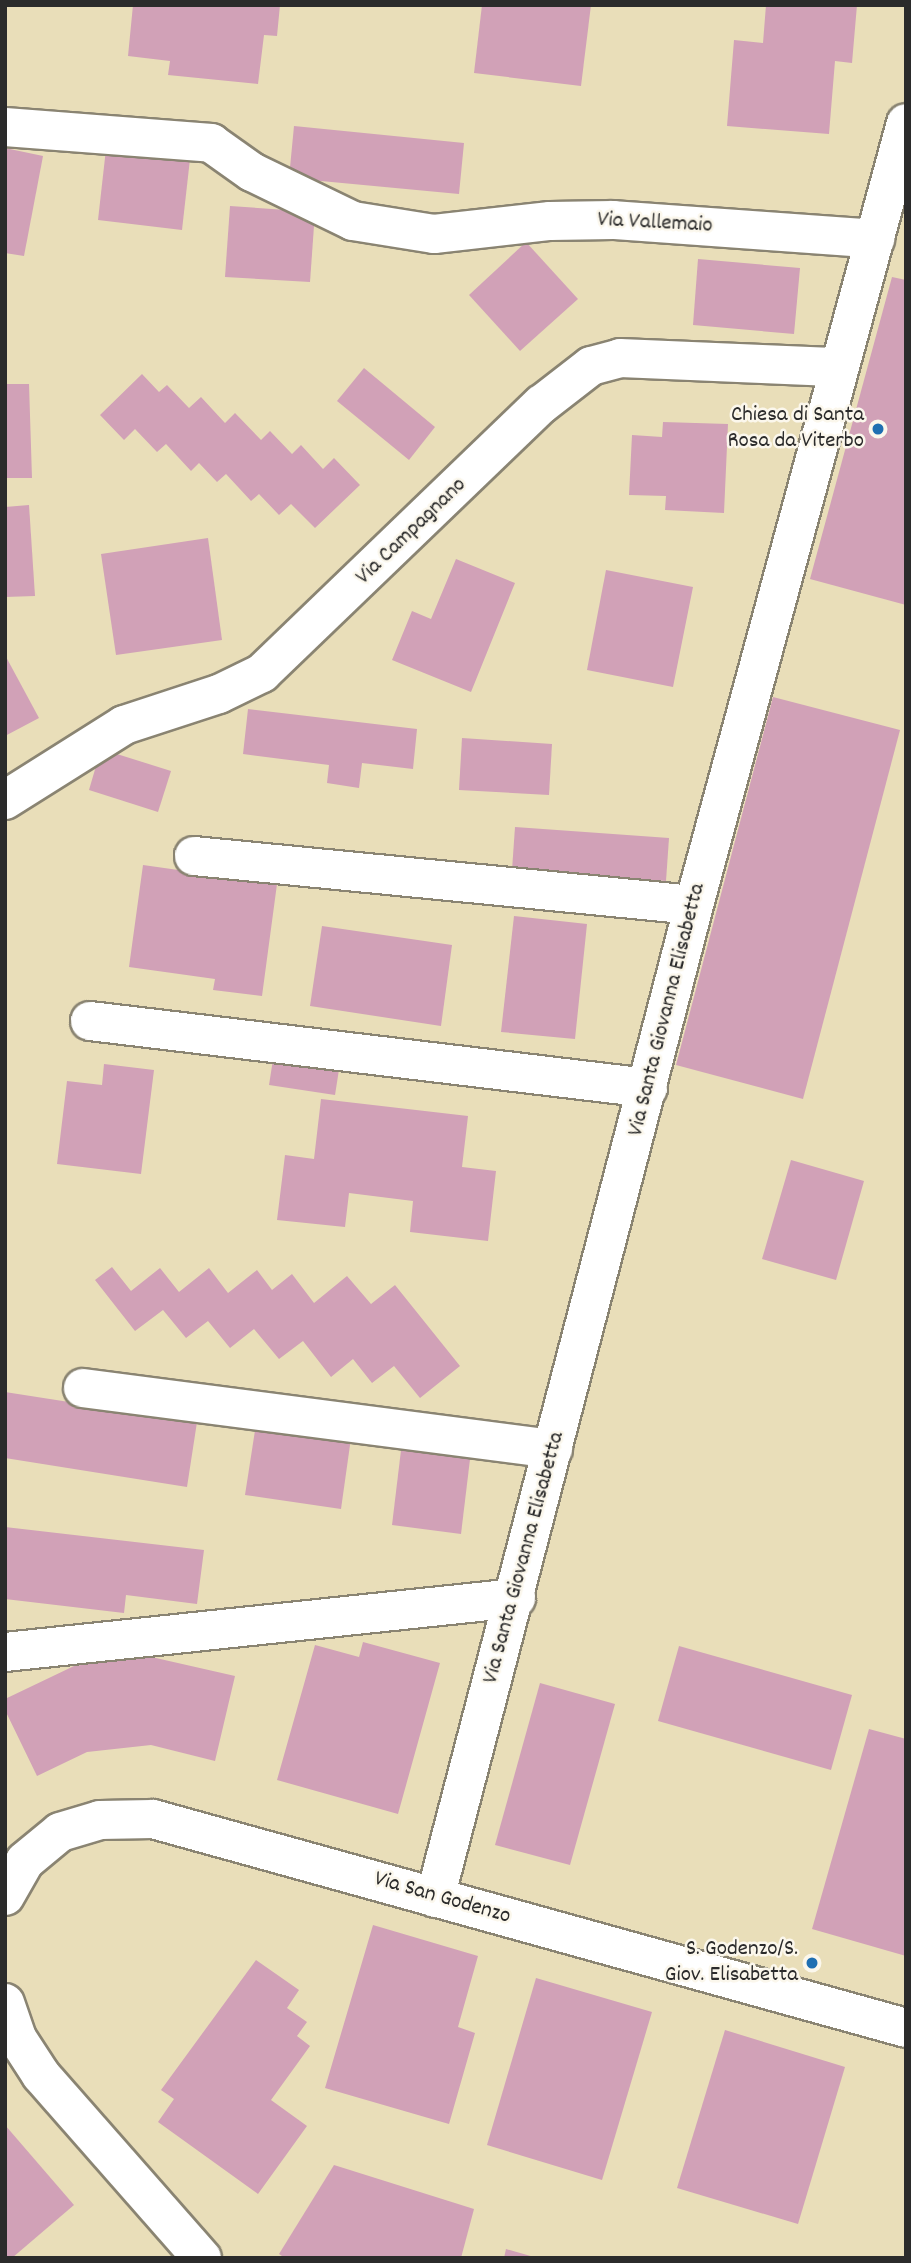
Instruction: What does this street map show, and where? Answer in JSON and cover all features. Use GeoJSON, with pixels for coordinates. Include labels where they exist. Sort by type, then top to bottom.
{"type":"FeatureCollection","features":[{"type":"Feature","properties":{"kind":"street","name":"Via Santa Giovanna Elisabetta"},"geometry":{"type":"LineString","coordinates":[[435,1898],[516,1598],[694,905],[906,123]]}},
{"type":"Feature","properties":{"kind":"street","name":"Via Vallemaio"},"geometry":{"type":"LineString","coordinates":[[5,127],[211,143],[252,172],[353,221],[434,234],[550,221],[613,220],[876,239]]}},
{"type":"Feature","properties":{"kind":"street","name":"Via Campagnano"},"geometry":{"type":"LineString","coordinates":[[5,800],[124,725],[219,694],[262,673],[542,404],[591,366],[621,358],[839,367]]}},
{"type":"Feature","properties":{"kind":"street"},"geometry":{"type":"LineString","coordinates":[[194,856],[694,905]]}},
{"type":"Feature","properties":{"kind":"street"},"geometry":{"type":"LineString","coordinates":[[90,1021],[648,1088]]}},
{"type":"Feature","properties":{"kind":"street"},"geometry":{"type":"LineString","coordinates":[[83,1388],[553,1449]]}},
{"type":"Feature","properties":{"kind":"street"},"geometry":{"type":"LineString","coordinates":[[5,1652],[516,1598]]}},
{"type":"Feature","properties":{"kind":"street","name":"Via San Godenzo"},"geometry":{"type":"LineString","coordinates":[[5,1896],[25,1861],[60,1832],[75,1824],[125,1818],[188,1826],[435,1898],[906,2028]]}},
{"type":"Feature","properties":{"kind":"street"},"geometry":{"type":"LineString","coordinates":[[5,2003],[18,2038],[41,2074],[202,2258]]}},
{"type":"Feature","properties":{"kind":"building"},"geometry":{"type":"Polygon","coordinates":[[[133,5],[280,5],[277,36],[264,35],[258,84],[168,75],[170,61],[128,56],[133,5]]]}},
{"type":"Feature","properties":{"kind":"building"},"geometry":{"type":"Polygon","coordinates":[[[482,5],[591,5],[581,86],[474,73],[482,5]]]}},
{"type":"Feature","properties":{"kind":"building"},"geometry":{"type":"Polygon","coordinates":[[[766,5],[857,5],[852,63],[835,61],[829,134],[727,126],[734,40],[763,43],[766,5]]]}},
{"type":"Feature","properties":{"kind":"building"},"geometry":{"type":"Polygon","coordinates":[[[294,126],[464,143],[459,194],[289,178],[294,126]]]}},
{"type":"Feature","properties":{"kind":"building"},"geometry":{"type":"Polygon","coordinates":[[[107,140],[191,150],[182,230],[98,220],[107,140]]]}},
{"type":"Feature","properties":{"kind":"building"},"geometry":{"type":"Polygon","coordinates":[[[5,148],[43,156],[24,256],[5,253],[5,148]]]}},
{"type":"Feature","properties":{"kind":"building"},"geometry":{"type":"Polygon","coordinates":[[[230,206],[315,212],[310,282],[225,277],[230,206]]]}},
{"type":"Feature","properties":{"kind":"building"},"geometry":{"type":"Polygon","coordinates":[[[526,242],[578,299],[520,351],[469,295],[526,242]]]}},
{"type":"Feature","properties":{"kind":"building"},"geometry":{"type":"Polygon","coordinates":[[[698,259],[800,268],[794,334],[693,325],[698,259]]]}},
{"type":"Feature","properties":{"kind":"building","name":"Chiesa di Santa Rosa da Viterbo"},"geometry":{"type":"Polygon","coordinates":[[[892,277],[906,280],[906,605],[810,579],[892,277]]]}},
{"type":"Feature","properties":{"kind":"building"},"geometry":{"type":"Polygon","coordinates":[[[364,368],[435,427],[409,460],[337,401],[364,368]]]}},
{"type":"Feature","properties":{"kind":"building"},"geometry":{"type":"Polygon","coordinates":[[[142,374],[159,392],[167,385],[189,408],[201,397],[225,423],[235,413],[261,440],[270,431],[292,454],[301,445],[323,469],[334,458],[360,485],[315,528],[291,504],[279,515],[259,494],[251,501],[226,474],[217,482],[199,463],[191,471],[166,444],[157,452],[135,429],[124,440],[100,415],[142,374]]]}},
{"type":"Feature","properties":{"kind":"building"},"geometry":{"type":"Polygon","coordinates":[[[5,384],[29,384],[32,478],[5,478],[5,384]]]}},
{"type":"Feature","properties":{"kind":"building"},"geometry":{"type":"Polygon","coordinates":[[[663,422],[728,424],[724,513],[665,510],[666,496],[629,495],[632,435],[662,437],[663,422]]]}},
{"type":"Feature","properties":{"kind":"building"},"geometry":{"type":"Polygon","coordinates":[[[29,505],[35,596],[5,597],[5,507],[29,505]]]}},
{"type":"Feature","properties":{"kind":"building"},"geometry":{"type":"Polygon","coordinates":[[[208,538],[222,640],[116,655],[101,554],[208,538]]]}},
{"type":"Feature","properties":{"kind":"building"},"geometry":{"type":"Polygon","coordinates":[[[456,559],[515,583],[471,692],[392,660],[412,611],[431,619],[456,559]]]}},
{"type":"Feature","properties":{"kind":"building"},"geometry":{"type":"Polygon","coordinates":[[[606,570],[693,587],[673,687],[587,670],[606,570]]]}},
{"type":"Feature","properties":{"kind":"building"},"geometry":{"type":"Polygon","coordinates":[[[5,655],[39,718],[5,736],[5,655]]]}},
{"type":"Feature","properties":{"kind":"building"},"geometry":{"type":"Polygon","coordinates":[[[773,697],[900,730],[803,1099],[676,1065],[773,697]]]}},
{"type":"Feature","properties":{"kind":"building"},"geometry":{"type":"Polygon","coordinates":[[[248,709],[417,729],[413,769],[362,763],[359,788],[327,783],[329,765],[243,754],[248,709]]]}},
{"type":"Feature","properties":{"kind":"building"},"geometry":{"type":"Polygon","coordinates":[[[462,738],[552,744],[549,795],[459,790],[462,738]]]}},
{"type":"Feature","properties":{"kind":"building"},"geometry":{"type":"Polygon","coordinates":[[[101,749],[171,771],[158,812],[89,790],[101,749]]]}},
{"type":"Feature","properties":{"kind":"building"},"geometry":{"type":"Polygon","coordinates":[[[515,827],[669,838],[666,881],[512,870],[515,827]]]}},
{"type":"Feature","properties":{"kind":"building"},"geometry":{"type":"Polygon","coordinates":[[[143,865],[277,884],[262,996],[213,990],[215,979],[129,967],[143,865]]]}},
{"type":"Feature","properties":{"kind":"building"},"geometry":{"type":"Polygon","coordinates":[[[514,916],[587,924],[575,1039],[501,1032],[514,916]]]}},
{"type":"Feature","properties":{"kind":"building"},"geometry":{"type":"Polygon","coordinates":[[[322,926],[452,945],[441,1026],[310,1006],[322,926]]]}},
{"type":"Feature","properties":{"kind":"building"},"geometry":{"type":"Polygon","coordinates":[[[274,1053],[340,1063],[335,1095],[269,1085],[274,1053]]]}},
{"type":"Feature","properties":{"kind":"building"},"geometry":{"type":"Polygon","coordinates":[[[104,1064],[154,1070],[141,1174],[57,1164],[67,1081],[102,1085],[104,1064]]]}},
{"type":"Feature","properties":{"kind":"building"},"geometry":{"type":"Polygon","coordinates":[[[321,1099],[468,1116],[462,1167],[496,1171],[488,1241],[410,1232],[413,1201],[349,1193],[345,1227],[277,1220],[285,1155],[314,1159],[321,1099]]]}},
{"type":"Feature","properties":{"kind":"building"},"geometry":{"type":"Polygon","coordinates":[[[791,1160],[864,1181],[836,1280],[762,1259],[791,1160]]]}},
{"type":"Feature","properties":{"kind":"building"},"geometry":{"type":"Polygon","coordinates":[[[112,1267],[131,1291],[160,1268],[179,1292],[209,1268],[228,1293],[257,1270],[272,1290],[292,1274],[314,1303],[347,1276],[371,1304],[395,1285],[460,1366],[420,1398],[394,1366],[372,1383],[353,1359],[331,1377],[303,1341],[279,1359],[254,1329],[230,1348],[208,1321],[186,1338],[163,1310],[135,1331],[95,1280],[112,1267]]]}},
{"type":"Feature","properties":{"kind":"building"},"geometry":{"type":"Polygon","coordinates":[[[5,1392],[197,1422],[187,1487],[5,1458],[5,1392]]]}},
{"type":"Feature","properties":{"kind":"building"},"geometry":{"type":"Polygon","coordinates":[[[256,1424],[351,1438],[341,1509],[245,1495],[256,1424]]]}},
{"type":"Feature","properties":{"kind":"building"},"geometry":{"type":"Polygon","coordinates":[[[402,1442],[471,1451],[461,1534],[392,1525],[402,1442]]]}},
{"type":"Feature","properties":{"kind":"building"},"geometry":{"type":"Polygon","coordinates":[[[5,1527],[204,1550],[197,1604],[126,1595],[124,1613],[5,1599],[5,1527]]]}},
{"type":"Feature","properties":{"kind":"building"},"geometry":{"type":"Polygon","coordinates":[[[363,1642],[440,1663],[398,1814],[277,1780],[315,1645],[359,1657],[363,1642]]]}},
{"type":"Feature","properties":{"kind":"building"},"geometry":{"type":"Polygon","coordinates":[[[679,1646],[852,1695],[831,1770],[658,1721],[679,1646]]]}},
{"type":"Feature","properties":{"kind":"building"},"geometry":{"type":"Polygon","coordinates":[[[147,1656],[235,1676],[215,1761],[151,1745],[87,1752],[37,1776],[5,1710],[5,1699],[74,1666],[147,1656]]]}},
{"type":"Feature","properties":{"kind":"building"},"geometry":{"type":"Polygon","coordinates":[[[540,1683],[615,1704],[570,1865],[495,1845],[540,1683]]]}},
{"type":"Feature","properties":{"kind":"building"},"geometry":{"type":"Polygon","coordinates":[[[869,1729],[906,1739],[906,1956],[812,1929],[869,1729]]]}},
{"type":"Feature","properties":{"kind":"building"},"geometry":{"type":"Polygon","coordinates":[[[373,1925],[478,1956],[458,2027],[475,2033],[449,2124],[325,2088],[373,1925]]]}},
{"type":"Feature","properties":{"kind":"building"},"geometry":{"type":"Polygon","coordinates":[[[256,1960],[299,1990],[287,2008],[307,2022],[297,2036],[310,2046],[271,2100],[307,2126],[258,2194],[158,2122],[174,2099],[161,2090],[256,1960]]]}},
{"type":"Feature","properties":{"kind":"building"},"geometry":{"type":"Polygon","coordinates":[[[536,1978],[652,2012],[602,2180],[487,2145],[536,1978]]]}},
{"type":"Feature","properties":{"kind":"building"},"geometry":{"type":"Polygon","coordinates":[[[725,2030],[845,2067],[798,2224],[677,2188],[725,2030]]]}},
{"type":"Feature","properties":{"kind":"building"},"geometry":{"type":"Polygon","coordinates":[[[5,2125],[74,2205],[12,2258],[5,2258],[5,2125]]]}},
{"type":"Feature","properties":{"kind":"building"},"geometry":{"type":"Polygon","coordinates":[[[334,2165],[474,2209],[461,2258],[285,2258],[279,2254],[334,2165]]]}},
{"type":"Feature","properties":{"kind":"building"},"geometry":{"type":"Polygon","coordinates":[[[506,2249],[534,2257],[534,2258],[504,2258],[506,2249]]]}},
{"type":"Feature","properties":{"kind":"place","name":"Chiesa di Santa Rosa da Viterbo"},"geometry":{"type":"Point","coordinates":[878,429]}},
{"type":"Feature","properties":{"kind":"place","name":"S. Godenzo/S. Giov. Elisabetta"},"geometry":{"type":"Point","coordinates":[812,1963]}}]}
